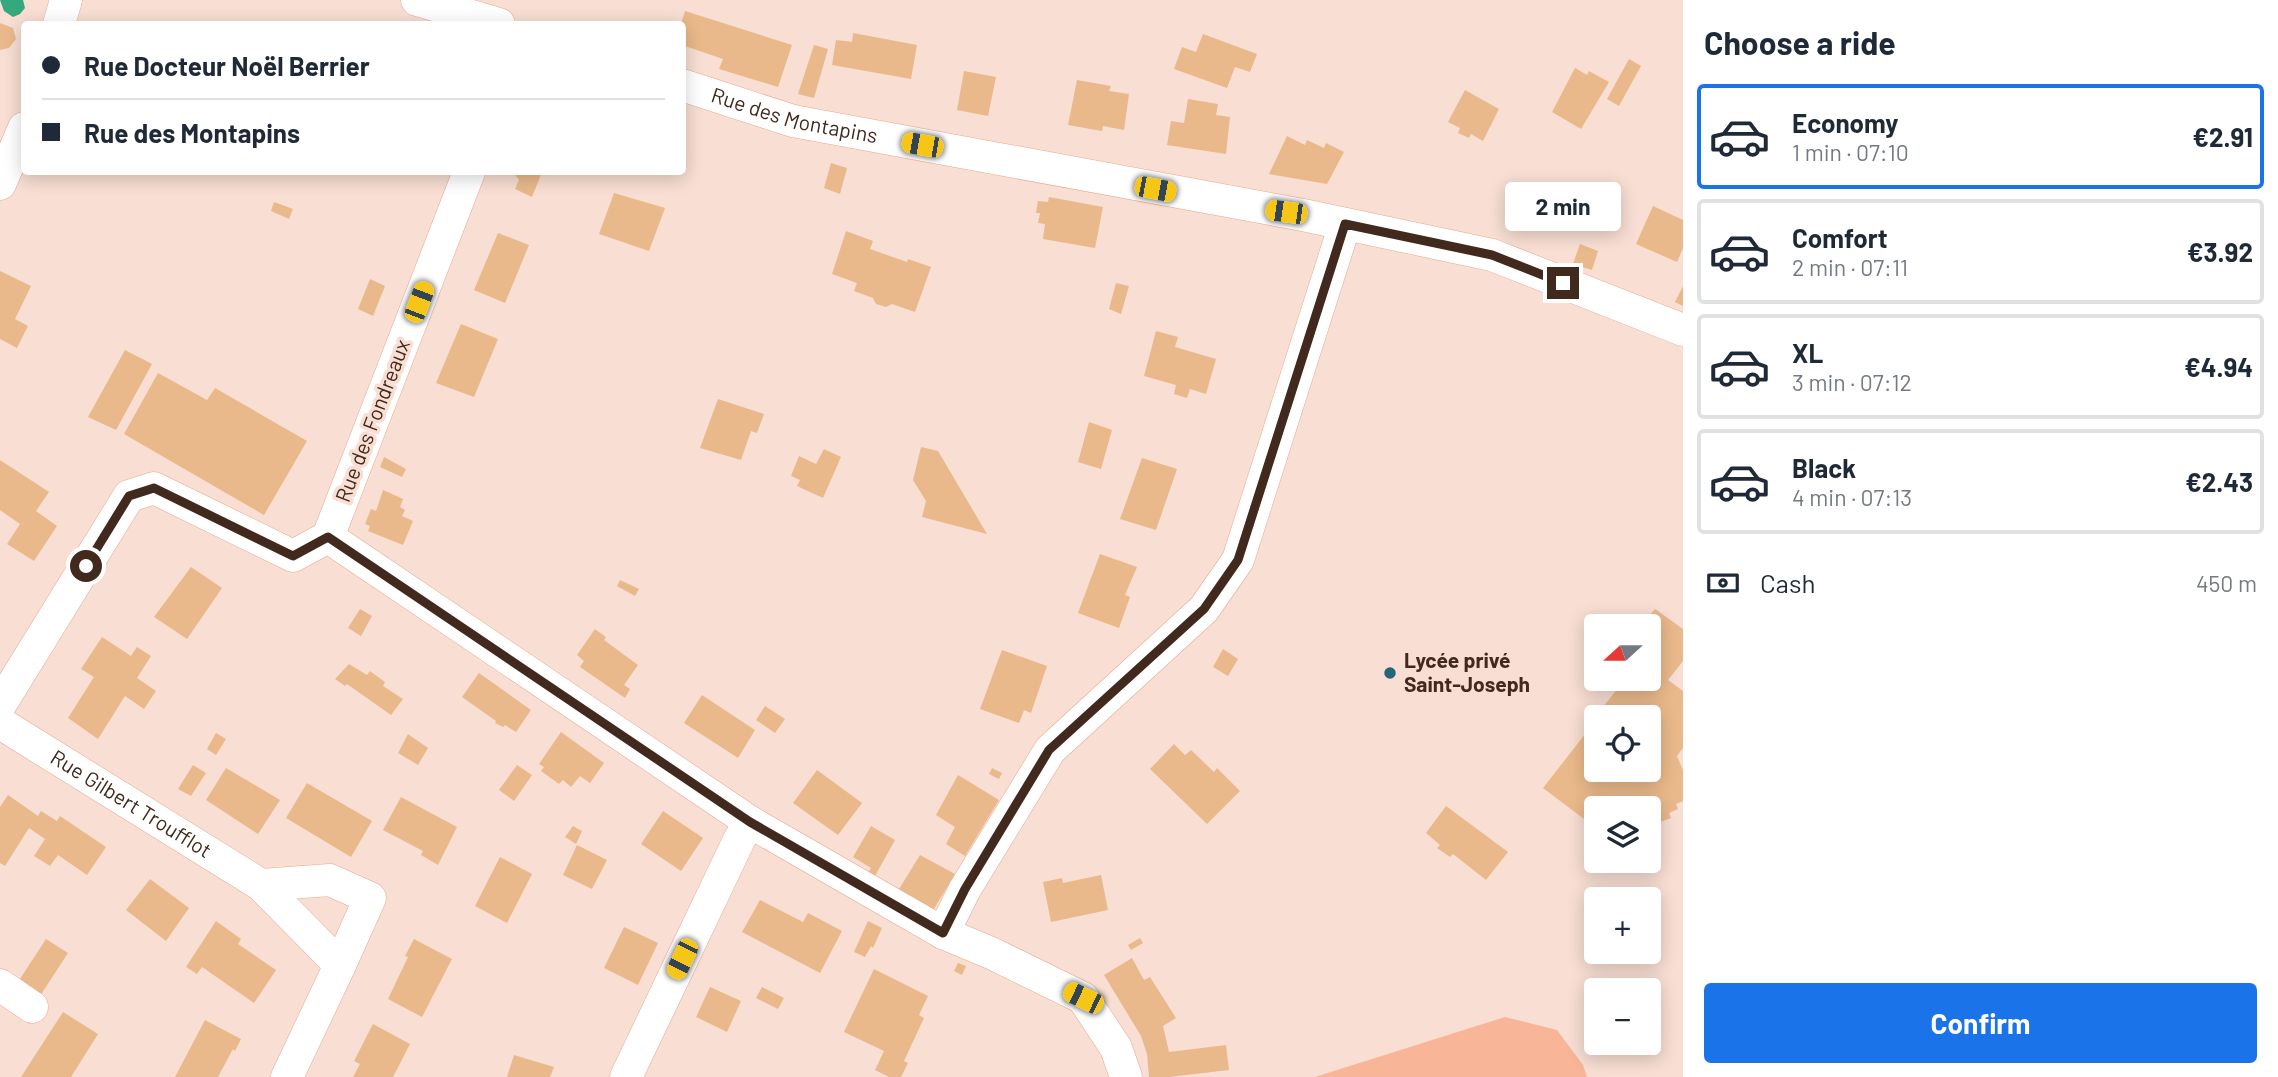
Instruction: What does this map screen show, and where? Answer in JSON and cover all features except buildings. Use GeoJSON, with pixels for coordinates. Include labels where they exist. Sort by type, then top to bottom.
{"type":"FeatureCollection","features":[{"type":"Feature","properties":{"kind":"street"},"geometry":{"type":"LineString","coordinates":[[60,21],[66,0]]}},
{"type":"Feature","properties":{"kind":"street"},"geometry":{"type":"LineString","coordinates":[[417,0],[489,21]]}},
{"type":"Feature","properties":{"kind":"street","name":"Rue des Montapins"},"geometry":{"type":"LineString","coordinates":[[686,86],[793,121],[1345,224],[1492,255],[1683,330]]}},
{"type":"Feature","properties":{"kind":"street"},"geometry":{"type":"LineString","coordinates":[[0,184],[21,135]]}},
{"type":"Feature","properties":{"kind":"street","name":"Rue des Fondreaux"},"geometry":{"type":"LineString","coordinates":[[328,537],[468,175]]}},
{"type":"Feature","properties":{"kind":"street"},"geometry":{"type":"LineString","coordinates":[[943,933],[965,889],[1049,750],[1204,609],[1238,560],[1345,224]]}},
{"type":"Feature","properties":{"kind":"street"},"geometry":{"type":"LineString","coordinates":[[0,705],[129,496],[154,488],[293,556],[328,537],[750,822],[943,933],[1083,998],[1116,1048],[1126,1077]]}},
{"type":"Feature","properties":{"kind":"street","name":"Rue Gilbert Troufflot"},"geometry":{"type":"LineString","coordinates":[[0,723],[261,885],[340,965]]}},
{"type":"Feature","properties":{"kind":"street"},"geometry":{"type":"LineString","coordinates":[[626,1077],[750,822]]}},
{"type":"Feature","properties":{"kind":"street"},"geometry":{"type":"LineString","coordinates":[[261,885],[330,880],[370,898],[287,1077]]}},
{"type":"Feature","properties":{"kind":"street"},"geometry":{"type":"LineString","coordinates":[[0,985],[32,1007]]}},
{"type":"Feature","properties":{"kind":"shaded area"},"geometry":{"type":"Polygon","coordinates":[[[0,0],[23,0],[25,8],[13,17],[4,11],[0,0]]]}},
{"type":"Feature","properties":{"kind":"shaded area"},"geometry":{"type":"Polygon","coordinates":[[[1505,1017],[1557,1030],[1583,1065],[1587,1077],[1315,1077],[1505,1017]]]}},
{"type":"Feature","properties":{"kind":"place","name":"Lycée privé Saint-Joseph"},"geometry":{"type":"Point","coordinates":[1390,673]}},
{"type":"Feature","properties":{"kind":"route"},"geometry":{"type":"LineString","coordinates":[[86,566],[129,496],[154,488],[293,556],[328,537],[750,822],[943,933],[965,889],[1049,750],[1204,609],[1238,560],[1345,224],[1492,255],[1563,283]]}}]}
